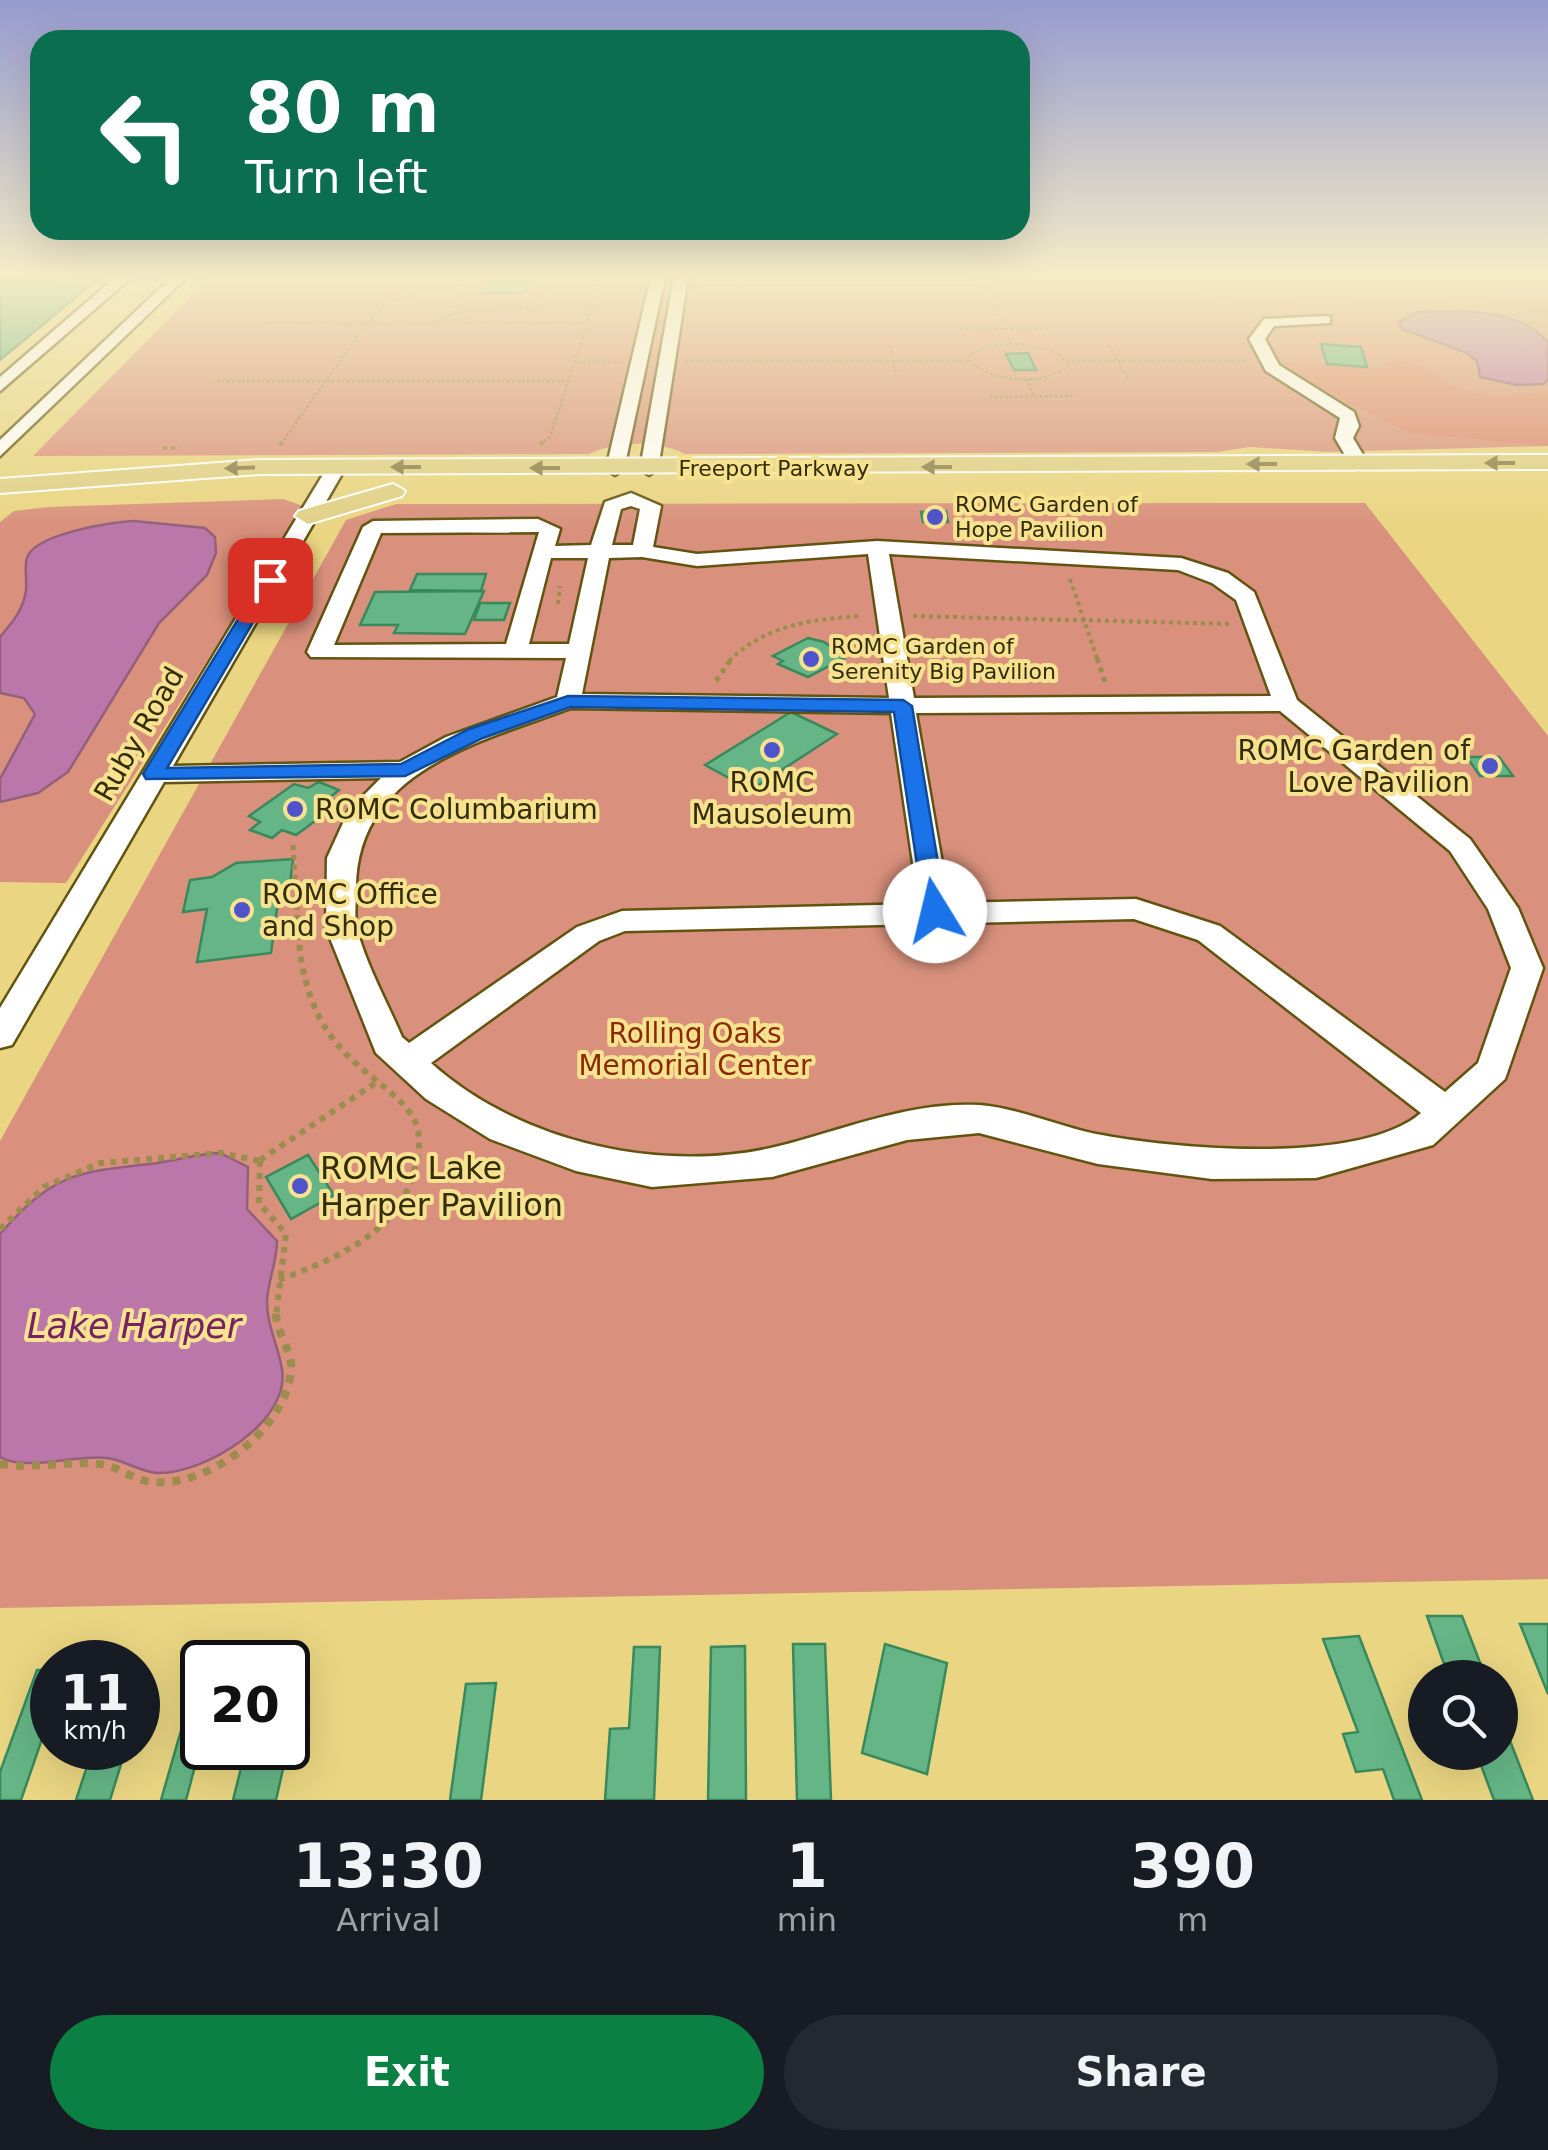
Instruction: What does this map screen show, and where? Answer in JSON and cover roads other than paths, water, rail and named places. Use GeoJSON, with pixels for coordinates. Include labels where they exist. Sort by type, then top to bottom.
{"type":"FeatureCollection","features":[{"type":"Feature","properties":{"kind":"main road","name":"Freeport Parkway"},"geometry":{"type":"LineString","coordinates":[[0,508],[331,479],[616,469],[1548,462]]}},
{"type":"Feature","properties":{"kind":"main road"},"geometry":{"type":"LineString","coordinates":[[1360,463],[1388,490]]}},
{"type":"Feature","properties":{"kind":"main road"},"geometry":{"type":"LineString","coordinates":[[616,469],[631,495],[648,469]]}},
{"type":"Feature","properties":{"kind":"main road","name":"Freeport Parkway"},"geometry":{"type":"LineString","coordinates":[[0,486],[186,470],[331,479],[393,491],[522,492]]}},
{"type":"Feature","properties":{"kind":"main road"},"geometry":{"type":"LineString","coordinates":[[1494,488],[1548,486]]}},
{"type":"Feature","properties":{"kind":"main road"},"geometry":{"type":"LineString","coordinates":[[308,516],[393,491]]}},
{"type":"Feature","properties":{"kind":"main road","name":"Freeport Parkway"},"geometry":{"type":"LineString","coordinates":[[596,492],[671,492]]}},
{"type":"Feature","properties":{"kind":"street"},"geometry":{"type":"LineString","coordinates":[[0,386],[29,361]]}},
{"type":"Feature","properties":{"kind":"street"},"geometry":{"type":"LineString","coordinates":[[0,450],[93,361]]}},
{"type":"Feature","properties":{"kind":"street"},"geometry":{"type":"LineString","coordinates":[[616,469],[640,361]]}},
{"type":"Feature","properties":{"kind":"street"},"geometry":{"type":"LineString","coordinates":[[648,469],[667,361]]}},
{"type":"Feature","properties":{"kind":"street"},"geometry":{"type":"LineString","coordinates":[[1266,361],[1348,416],[1350,426],[1344,438],[1360,463]]}},
{"type":"Feature","properties":{"kind":"street","name":"Ruby Road"},"geometry":{"type":"LineString","coordinates":[[0,1036],[331,479]]}},
{"type":"Feature","properties":{"kind":"street"},"geometry":{"type":"LineString","coordinates":[[568,701],[612,506],[631,495],[652,506],[642,551]]}},
{"type":"Feature","properties":{"kind":"street"},"geometry":{"type":"LineString","coordinates":[[516,651],[550,529],[538,525],[374,527],[319,652],[579,651]]}},
{"type":"Feature","properties":{"kind":"street"},"geometry":{"type":"LineString","coordinates":[[393,1071],[438,1090],[503,1130],[576,1156],[652,1172],[772,1162],[907,1126],[980,1119],[1098,1149],[1212,1164],[1316,1162],[1420,1136],[1493,1070],[1526,968],[1503,908],[1460,845],[1286,703],[1246,596],[1220,578],[1181,564],[877,547],[697,560],[642,551],[542,552]]}},
{"type":"Feature","properties":{"kind":"street"},"geometry":{"type":"LineString","coordinates":[[877,547],[935,911]]}},
{"type":"Feature","properties":{"kind":"street"},"geometry":{"type":"LineString","coordinates":[[393,1071],[388,1044],[341,928],[340,858],[363,810],[405,770],[469,736],[568,701],[903,706],[1286,703]]}},
{"type":"Feature","properties":{"kind":"street"},"geometry":{"type":"LineString","coordinates":[[153,774],[405,770]]}},
{"type":"Feature","properties":{"kind":"street"},"geometry":{"type":"LineString","coordinates":[[393,1071],[588,934],[622,921],[1136,908],[1209,933],[1446,1112]]}},
{"type":"Feature","properties":{"kind":"water"},"geometry":{"type":"Polygon","coordinates":[[[1477,361],[1548,361],[1548,380],[1543,384],[1517,385],[1480,377],[1477,361]]]}},
{"type":"Feature","properties":{"kind":"water"},"geometry":{"type":"Polygon","coordinates":[[[134,521],[205,528],[215,537],[216,553],[207,575],[159,623],[68,772],[38,793],[0,802],[0,779],[35,714],[24,698],[0,693],[0,637],[23,603],[27,558],[43,542],[58,536],[134,521]]]}},
{"type":"Feature","properties":{"kind":"water","name":"Lake Harper"},"geometry":{"type":"Polygon","coordinates":[[[220,1153],[248,1167],[247,1209],[277,1241],[267,1302],[282,1369],[281,1389],[273,1408],[241,1441],[220,1455],[177,1471],[151,1472],[107,1458],[24,1463],[0,1457],[0,1234],[35,1199],[67,1180],[103,1170],[220,1153]]]}},
{"type":"Feature","properties":{"kind":"place","name":"ROMC Garden of Hope Pavilion"},"geometry":{"type":"Point","coordinates":[935,517]}},
{"type":"Feature","properties":{"kind":"place","name":"ROMC Garden of Serenity Big Pavilion"},"geometry":{"type":"Point","coordinates":[811,659]}},
{"type":"Feature","properties":{"kind":"place","name":"ROMC Mausoleum"},"geometry":{"type":"Point","coordinates":[772,750]}},
{"type":"Feature","properties":{"kind":"place","name":"ROMC Garden of Love Pavilion"},"geometry":{"type":"Point","coordinates":[1490,766]}},
{"type":"Feature","properties":{"kind":"place","name":"ROMC Columbarium"},"geometry":{"type":"Point","coordinates":[295,809]}},
{"type":"Feature","properties":{"kind":"place","name":"ROMC Office and Shop"},"geometry":{"type":"Point","coordinates":[242,910]}},
{"type":"Feature","properties":{"kind":"place","name":"ROMC Lake Harper Pavilion"},"geometry":{"type":"Point","coordinates":[300,1186]}},
{"type":"Feature","properties":{"kind":"park label","name":"Rolling Oaks Memorial Center"},"geometry":{"type":"Point","coordinates":[695,1049]}}]}
